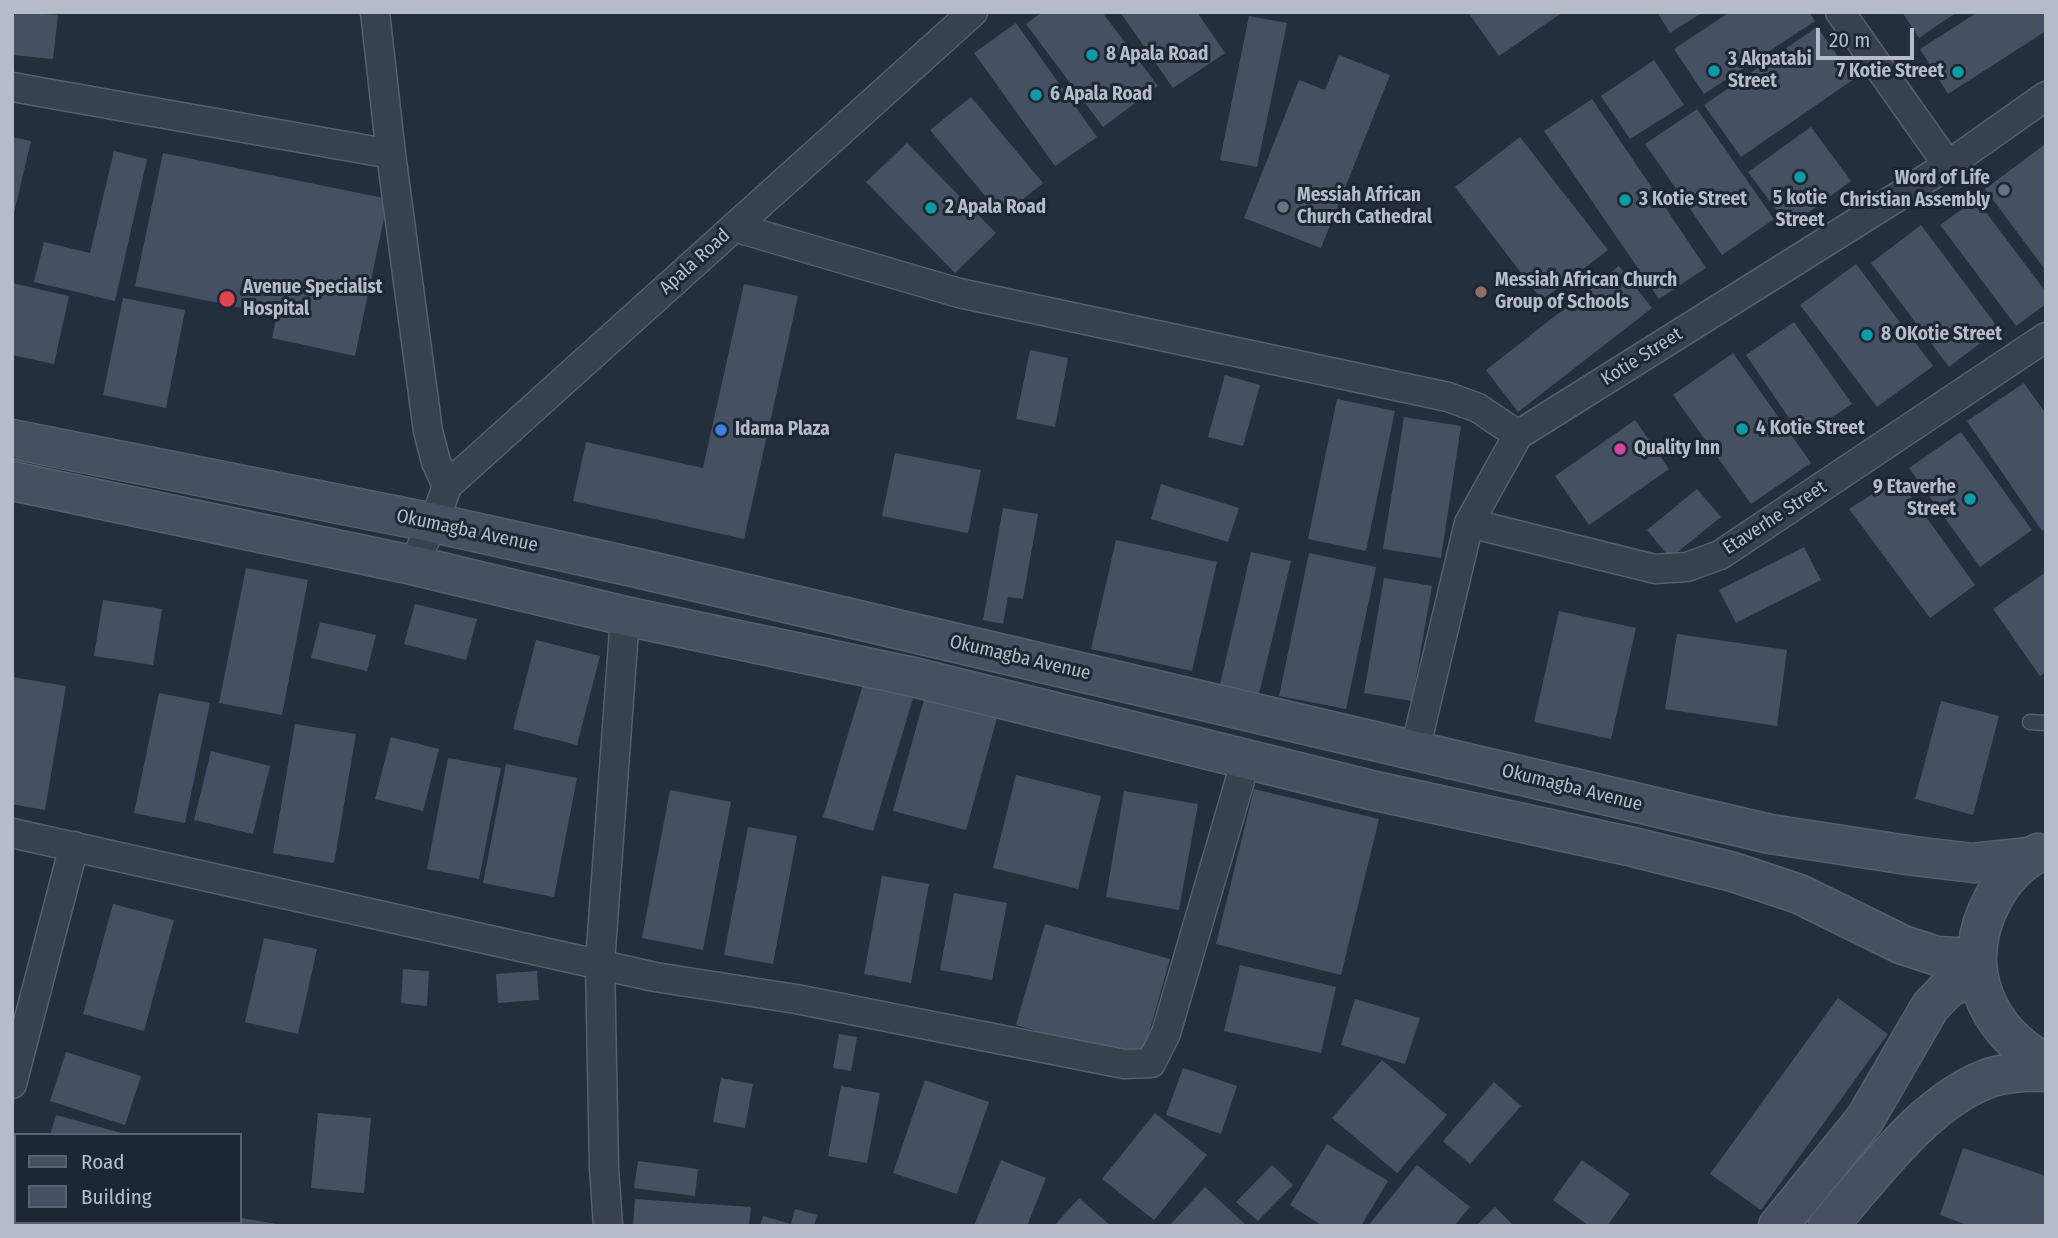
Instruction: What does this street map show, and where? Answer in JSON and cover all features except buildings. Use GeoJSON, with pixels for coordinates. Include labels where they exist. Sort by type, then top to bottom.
{"type":"FeatureCollection","features":[{"type":"Feature","properties":{"kind":"main road","name":"Okumagba Avenue"},"geometry":{"type":"LineString","coordinates":[[12,439],[434,523],[637,568],[1770,834],[1973,863],[2037,853]]}},
{"type":"Feature","properties":{"kind":"main road"},"geometry":{"type":"LineString","coordinates":[[12,481],[412,565],[625,616],[909,676],[1371,790],[1539,824],[1733,872],[1799,894],[1903,945],[1977,966]]}},
{"type":"Feature","properties":{"kind":"main road"},"geometry":{"type":"LineString","coordinates":[[2037,853],[2000,885],[1982,919],[1977,966],[1985,1001],[1999,1026],[2020,1047],[2046,1063]]}},
{"type":"Feature","properties":{"kind":"main road"},"geometry":{"type":"LineString","coordinates":[[1777,1226],[1865,1119],[1930,1007],[1947,989],[1977,966]]}},
{"type":"Feature","properties":{"kind":"main road"},"geometry":{"type":"LineString","coordinates":[[1828,1226],[1925,1117],[1963,1090],[1992,1077],[2021,1071],[2046,1072]]}},
{"type":"Feature","properties":{"kind":"street"},"geometry":{"type":"LineString","coordinates":[[375,12],[428,431],[436,462],[447,486]]}},
{"type":"Feature","properties":{"kind":"street","name":"Apala Road"},"geometry":{"type":"LineString","coordinates":[[412,565],[434,523],[447,486],[973,12]]}},
{"type":"Feature","properties":{"kind":"street"},"geometry":{"type":"LineString","coordinates":[[1840,12],[1948,166]]}},
{"type":"Feature","properties":{"kind":"street"},"geometry":{"type":"LineString","coordinates":[[12,87],[391,153]]}},
{"type":"Feature","properties":{"kind":"street","name":"Kotie Street"},"geometry":{"type":"LineString","coordinates":[[1415,750],[1469,523],[1518,435],[1948,166],[2046,96]]}},
{"type":"Feature","properties":{"kind":"street"},"geometry":{"type":"LineString","coordinates":[[734,227],[959,293],[1448,397],[1478,408],[1518,435]]}},
{"type":"Feature","properties":{"kind":"street","name":"Etaverhe Street"},"geometry":{"type":"LineString","coordinates":[[1469,523],[1655,569],[1687,567],[1720,555],[2045,340]]}},
{"type":"Feature","properties":{"kind":"street"},"geometry":{"type":"LineString","coordinates":[[608,1226],[604,1168],[600,963],[625,616]]}},
{"type":"Feature","properties":{"kind":"street"},"geometry":{"type":"LineString","coordinates":[[12,833],[655,977],[796,999],[1124,1064],[1150,1063],[1166,1033],[1246,760]]}},
{"type":"Feature","properties":{"kind":"street"},"geometry":{"type":"LineString","coordinates":[[12,1084],[74,846]]}},
{"type":"Feature","properties":{"kind":"lane"},"geometry":{"type":"LineString","coordinates":[[2030,722],[2046,723]]}},
{"type":"Feature","properties":{"kind":"place","name":"8 Apala Road"},"geometry":{"type":"Point","coordinates":[1092,55]}},
{"type":"Feature","properties":{"kind":"place","name":"3 Akpatabi Street"},"geometry":{"type":"Point","coordinates":[1714,71]}},
{"type":"Feature","properties":{"kind":"place","name":"7 Kotie Street"},"geometry":{"type":"Point","coordinates":[1958,72]}},
{"type":"Feature","properties":{"kind":"place","name":"6 Apala Road"},"geometry":{"type":"Point","coordinates":[1036,95]}},
{"type":"Feature","properties":{"kind":"place","name":"5 kotie Street"},"geometry":{"type":"Point","coordinates":[1800,177]}},
{"type":"Feature","properties":{"kind":"place","name":"Word of Life Christian Assembly"},"geometry":{"type":"Point","coordinates":[2004,190]}},
{"type":"Feature","properties":{"kind":"place","name":"3 Kotie Street"},"geometry":{"type":"Point","coordinates":[1625,200]}},
{"type":"Feature","properties":{"kind":"place","name":"Messiah African Church Cathedral"},"geometry":{"type":"Point","coordinates":[1283,207]}},
{"type":"Feature","properties":{"kind":"place","name":"2 Apala Road"},"geometry":{"type":"Point","coordinates":[931,208]}},
{"type":"Feature","properties":{"kind":"place","name":"Messiah African Church Group of Schools"},"geometry":{"type":"Point","coordinates":[1481,292]}},
{"type":"Feature","properties":{"kind":"place","name":"Avenue Specialist Hospital"},"geometry":{"type":"Point","coordinates":[227,299]}},
{"type":"Feature","properties":{"kind":"place","name":"8 OKotie Street"},"geometry":{"type":"Point","coordinates":[1867,335]}},
{"type":"Feature","properties":{"kind":"place","name":"4 Kotie Street"},"geometry":{"type":"Point","coordinates":[1742,429]}},
{"type":"Feature","properties":{"kind":"place","name":"Idama Plaza"},"geometry":{"type":"Point","coordinates":[721,430]}},
{"type":"Feature","properties":{"kind":"place","name":"Quality Inn"},"geometry":{"type":"Point","coordinates":[1620,449]}},
{"type":"Feature","properties":{"kind":"place","name":"9 Etaverhe Street"},"geometry":{"type":"Point","coordinates":[1970,499]}}]}
